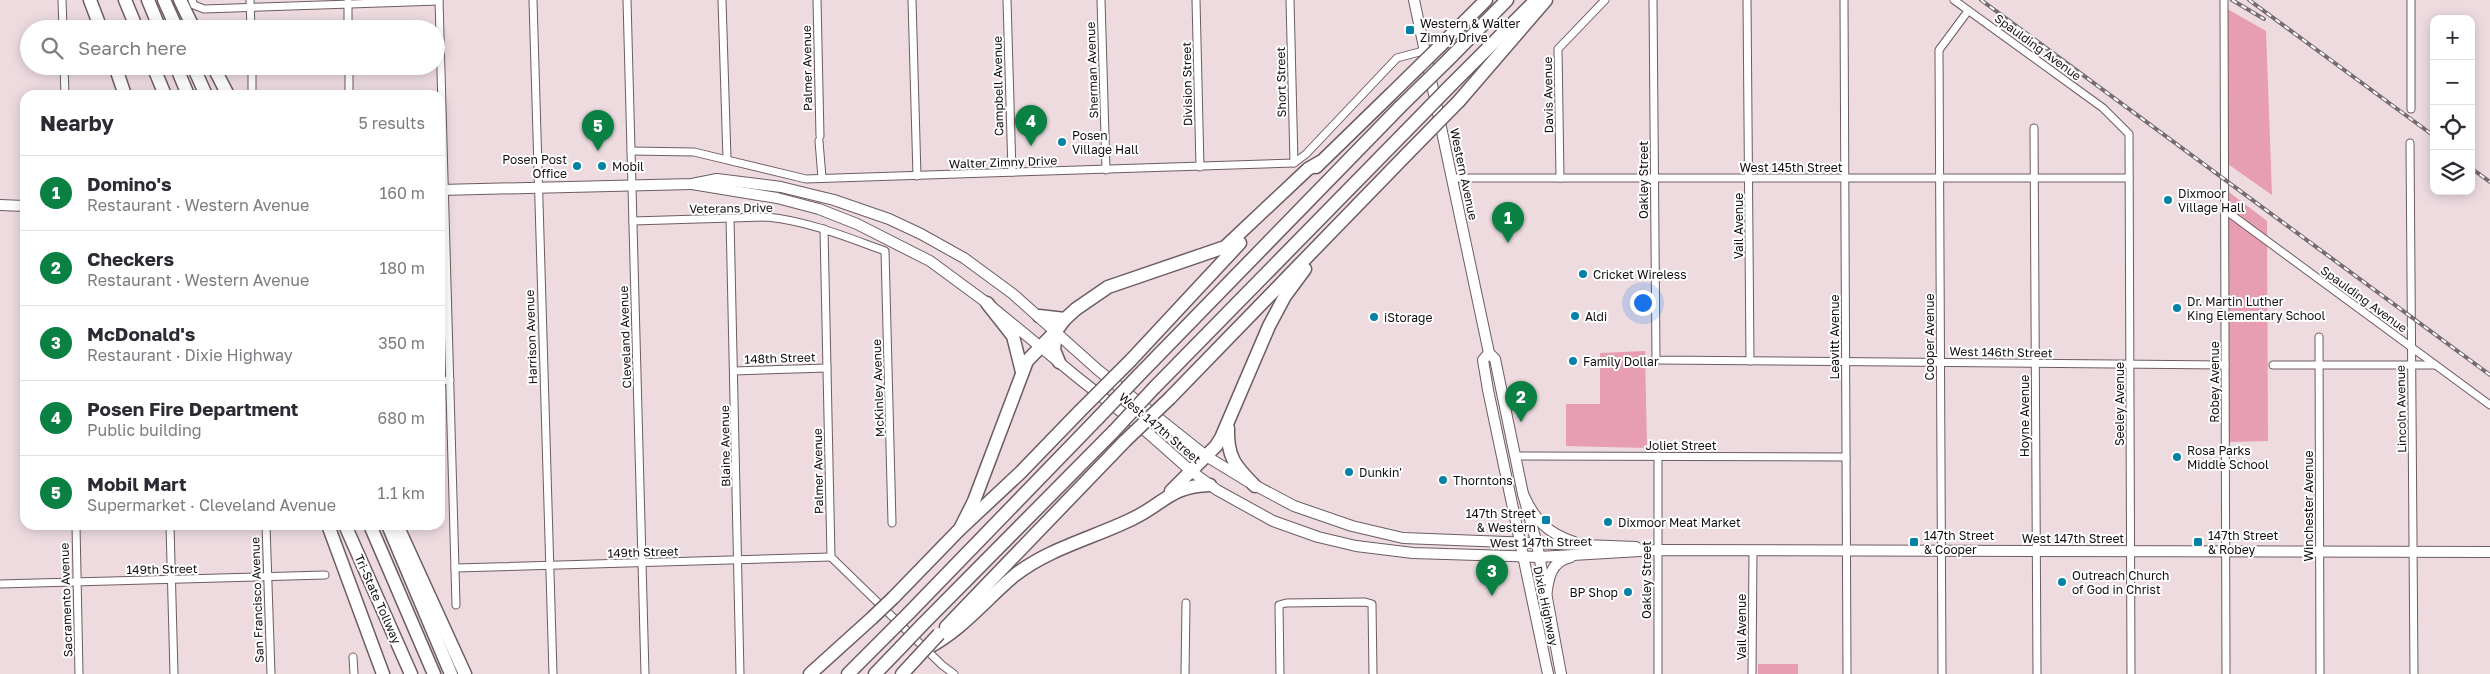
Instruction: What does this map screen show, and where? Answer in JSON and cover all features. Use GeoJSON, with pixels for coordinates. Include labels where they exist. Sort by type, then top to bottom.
{"type":"FeatureCollection","features":[{"type":"Feature","properties":{"kind":"highway"},"geometry":{"type":"LineString","coordinates":[[90,0],[98,20]]}},
{"type":"Feature","properties":{"kind":"highway"},"geometry":{"type":"LineString","coordinates":[[125,0],[133,20]]}},
{"type":"Feature","properties":{"kind":"highway"},"geometry":{"type":"LineString","coordinates":[[148,0],[156,20]]}},
{"type":"Feature","properties":{"kind":"highway"},"geometry":{"type":"LineString","coordinates":[[164,0],[173,20]]}},
{"type":"Feature","properties":{"kind":"highway"},"geometry":{"type":"LineString","coordinates":[[180,0],[190,20]]}},
{"type":"Feature","properties":{"kind":"highway"},"geometry":{"type":"LineString","coordinates":[[810,674],[893,598],[960,529],[1020,473],[1320,162],[1486,0]]}},
{"type":"Feature","properties":{"kind":"highway"},"geometry":{"type":"LineString","coordinates":[[848,674],[1400,107],[1507,0]]}},
{"type":"Feature","properties":{"kind":"highway"},"geometry":{"type":"LineString","coordinates":[[875,674],[1536,0]]}},
{"type":"Feature","properties":{"kind":"highway"},"geometry":{"type":"LineString","coordinates":[[941,637],[1125,441],[1170,398],[1249,314],[1321,244],[1459,101],[1546,0]]}},
{"type":"Feature","properties":{"kind":"highway"},"geometry":{"type":"LineString","coordinates":[[118,75],[123,90]]}},
{"type":"Feature","properties":{"kind":"highway"},"geometry":{"type":"LineString","coordinates":[[157,75],[163,90]]}},
{"type":"Feature","properties":{"kind":"highway"},"geometry":{"type":"LineString","coordinates":[[180,75],[186,90]]}},
{"type":"Feature","properties":{"kind":"highway"},"geometry":{"type":"LineString","coordinates":[[197,75],[204,90]]}},
{"type":"Feature","properties":{"kind":"highway"},"geometry":{"type":"LineString","coordinates":[[218,75],[225,90]]}},
{"type":"Feature","properties":{"kind":"highway"},"geometry":{"type":"LineString","coordinates":[[960,529],[974,501],[1027,361],[1065,319],[1076,308],[1108,287],[1225,247],[1308,169],[1320,162]]}},
{"type":"Feature","properties":{"kind":"highway"},"geometry":{"type":"LineString","coordinates":[[1162,500],[1216,446],[1278,309],[1295,281],[1311,262],[1321,244]]}},
{"type":"Feature","properties":{"kind":"highway"},"geometry":{"type":"LineString","coordinates":[[987,303],[1013,336],[1022,372]]}},
{"type":"Feature","properties":{"kind":"highway"},"geometry":{"type":"LineString","coordinates":[[1039,316],[1065,319]]}},
{"type":"Feature","properties":{"kind":"highway"},"geometry":{"type":"LineString","coordinates":[[1056,331],[1054,350],[1059,362]]}},
{"type":"Feature","properties":{"kind":"highway"},"geometry":{"type":"LineString","coordinates":[[1228,423],[1229,448],[1232,460],[1255,486]]}},
{"type":"Feature","properties":{"kind":"highway"},"geometry":{"type":"LineString","coordinates":[[902,674],[927,648],[1029,565],[1133,518],[1190,486],[1210,485]]}},
{"type":"Feature","properties":{"kind":"highway"},"geometry":{"type":"LineString","coordinates":[[330,530],[383,674]]}},
{"type":"Feature","properties":{"kind":"highway","name":"Tri-State Tollway"},"geometry":{"type":"LineString","coordinates":[[347,530],[410,674]]}},
{"type":"Feature","properties":{"kind":"highway","name":"Tri-State Tollway"},"geometry":{"type":"LineString","coordinates":[[372,530],[434,674]]}},
{"type":"Feature","properties":{"kind":"highway"},"geometry":{"type":"LineString","coordinates":[[390,530],[451,674]]}},
{"type":"Feature","properties":{"kind":"highway"},"geometry":{"type":"LineString","coordinates":[[399,530],[465,674]]}},
{"type":"Feature","properties":{"kind":"highway"},"geometry":{"type":"LineString","coordinates":[[362,616],[392,674]]}},
{"type":"Feature","properties":{"kind":"main road","name":"Western Avenue"},"geometry":{"type":"LineString","coordinates":[[1414,0],[1423,51],[1489,353],[1495,358],[1523,494],[1537,544]]}},
{"type":"Feature","properties":{"kind":"main road","name":"West 147th Street"},"geometry":{"type":"LineString","coordinates":[[445,190],[692,184],[717,179],[781,187],[834,200],[889,219],[964,258],[1039,316],[1098,370],[1206,456],[1255,486],[1294,506],[1376,532],[1427,540],[1537,544],[1589,550]]}},
{"type":"Feature","properties":{"kind":"main road","name":"West 147th Street"},"geometry":{"type":"LineString","coordinates":[[692,184],[776,198],[858,224],[930,261],[987,303],[1210,485],[1273,521],[1318,537],[1356,546],[1413,553],[1539,557],[1589,550],[1644,547],[1657,550],[1753,551],[2490,552]]}},
{"type":"Feature","properties":{"kind":"main road"},"geometry":{"type":"LineString","coordinates":[[0,205],[20,204]]}},
{"type":"Feature","properties":{"kind":"main road","name":"Western Avenue"},"geometry":{"type":"LineString","coordinates":[[1489,353],[1483,360],[1520,544]]}},
{"type":"Feature","properties":{"kind":"main road"},"geometry":{"type":"LineString","coordinates":[[1523,494],[1531,512],[1547,530],[1589,550]]}},
{"type":"Feature","properties":{"kind":"main road","name":"Dixie Highway"},"geometry":{"type":"LineString","coordinates":[[1520,544],[1548,674]]}},
{"type":"Feature","properties":{"kind":"main road","name":"Dixie Highway"},"geometry":{"type":"LineString","coordinates":[[1537,544],[1561,674]]}},
{"type":"Feature","properties":{"kind":"main road"},"geometry":{"type":"LineString","coordinates":[[1546,597],[1550,573],[1555,566],[1564,558],[1589,550]]}},
{"type":"Feature","properties":{"kind":"street"},"geometry":{"type":"LineString","coordinates":[[62,0],[63,20]]}},
{"type":"Feature","properties":{"kind":"street"},"geometry":{"type":"LineString","coordinates":[[192,0],[194,5],[204,8],[250,4],[439,1],[439,20]]}},
{"type":"Feature","properties":{"kind":"street","name":"Harrison Avenue"},"geometry":{"type":"LineString","coordinates":[[532,0],[553,674]]}},
{"type":"Feature","properties":{"kind":"street","name":"Cleveland Avenue"},"geometry":{"type":"LineString","coordinates":[[627,0],[645,674]]}},
{"type":"Feature","properties":{"kind":"street"},"geometry":{"type":"LineString","coordinates":[[722,0],[726,159]]}},
{"type":"Feature","properties":{"kind":"street","name":"Palmer Avenue"},"geometry":{"type":"LineString","coordinates":[[817,0],[822,178]]}},
{"type":"Feature","properties":{"kind":"street"},"geometry":{"type":"LineString","coordinates":[[912,0],[917,176]]}},
{"type":"Feature","properties":{"kind":"street","name":"Campbell Avenue"},"geometry":{"type":"LineString","coordinates":[[1007,0],[1012,172]]}},
{"type":"Feature","properties":{"kind":"street","name":"Sherman Avenue"},"geometry":{"type":"LineString","coordinates":[[1102,0],[1106,170]]}},
{"type":"Feature","properties":{"kind":"street","name":"Division Street"},"geometry":{"type":"LineString","coordinates":[[1196,0],[1200,167]]}},
{"type":"Feature","properties":{"kind":"street","name":"Short Street"},"geometry":{"type":"LineString","coordinates":[[1290,0],[1294,163]]}},
{"type":"Feature","properties":{"kind":"street","name":"Davis Avenue"},"geometry":{"type":"LineString","coordinates":[[1560,178],[1558,49],[1605,0]]}},
{"type":"Feature","properties":{"kind":"street","name":"Oakley Street"},"geometry":{"type":"LineString","coordinates":[[1653,0],[1656,360]]}},
{"type":"Feature","properties":{"kind":"street","name":"Vail Avenue"},"geometry":{"type":"LineString","coordinates":[[1747,0],[1750,361]]}},
{"type":"Feature","properties":{"kind":"street","name":"Leavitt Avenue"},"geometry":{"type":"LineString","coordinates":[[1844,0],[1847,674]]}},
{"type":"Feature","properties":{"kind":"street","name":"Spaulding Avenue"},"geometry":{"type":"LineString","coordinates":[[1954,0],[2103,108],[2129,134]]}},
{"type":"Feature","properties":{"kind":"street","name":"Robey Avenue"},"geometry":{"type":"LineString","coordinates":[[2224,0],[2226,674]]}},
{"type":"Feature","properties":{"kind":"street"},"geometry":{"type":"LineString","coordinates":[[2411,0],[2411,109]]}},
{"type":"Feature","properties":{"kind":"street"},"geometry":{"type":"LineString","coordinates":[[348,2],[348,20]]}},
{"type":"Feature","properties":{"kind":"street"},"geometry":{"type":"LineString","coordinates":[[250,4],[251,20]]}},
{"type":"Feature","properties":{"kind":"street","name":"Cooper Avenue"},"geometry":{"type":"LineString","coordinates":[[1942,674],[1938,50],[1968,10]]}},
{"type":"Feature","properties":{"kind":"street"},"geometry":{"type":"LineString","coordinates":[[1294,163],[1306,154],[1397,58],[1423,51]]}},
{"type":"Feature","properties":{"kind":"street"},"geometry":{"type":"LineString","coordinates":[[64,75],[65,90]]}},
{"type":"Feature","properties":{"kind":"street"},"geometry":{"type":"LineString","coordinates":[[252,75],[252,90]]}},
{"type":"Feature","properties":{"kind":"street"},"geometry":{"type":"LineString","coordinates":[[349,75],[349,90]]}},
{"type":"Feature","properties":{"kind":"street"},"geometry":{"type":"LineString","coordinates":[[440,75],[440,90]]}},
{"type":"Feature","properties":{"kind":"street","name":"Hoyne Avenue"},"geometry":{"type":"LineString","coordinates":[[2034,128],[2037,674]]}},
{"type":"Feature","properties":{"kind":"street","name":"Seeley Avenue"},"geometry":{"type":"LineString","coordinates":[[2129,134],[2131,674]]}},
{"type":"Feature","properties":{"kind":"street","name":"Lincoln Avenue"},"geometry":{"type":"LineString","coordinates":[[2410,143],[2414,674]]}},
{"type":"Feature","properties":{"kind":"street","name":"Walter Zimny Drive"},"geometry":{"type":"LineString","coordinates":[[631,151],[694,152],[806,179],[1294,163]]}},
{"type":"Feature","properties":{"kind":"street","name":"West 145th Street"},"geometry":{"type":"LineString","coordinates":[[1452,178],[2129,178]]}},
{"type":"Feature","properties":{"kind":"street","name":"Spaulding Avenue"},"geometry":{"type":"LineString","coordinates":[[2225,210],[2490,405]]}},
{"type":"Feature","properties":{"kind":"street","name":"Veterans Drive"},"geometry":{"type":"LineString","coordinates":[[633,221],[767,217],[784,219],[824,229],[885,251]]}},
{"type":"Feature","properties":{"kind":"street","name":"Blaine Avenue"},"geometry":{"type":"LineString","coordinates":[[730,218],[740,674]]}},
{"type":"Feature","properties":{"kind":"street","name":"Palmer Avenue"},"geometry":{"type":"LineString","coordinates":[[824,229],[831,557]]}},
{"type":"Feature","properties":{"kind":"street","name":"McKinley Avenue"},"geometry":{"type":"LineString","coordinates":[[885,251],[892,523]]}},
{"type":"Feature","properties":{"kind":"street"},"geometry":{"type":"LineString","coordinates":[[445,261],[456,604]]}},
{"type":"Feature","properties":{"kind":"street","name":"Winchester Avenue"},"geometry":{"type":"LineString","coordinates":[[2319,337],[2320,674]]}},
{"type":"Feature","properties":{"kind":"street","name":"West 146th Street"},"geometry":{"type":"LineString","coordinates":[[1656,360],[2225,365]]}},
{"type":"Feature","properties":{"kind":"street"},"geometry":{"type":"LineString","coordinates":[[2273,365],[2436,365]]}},
{"type":"Feature","properties":{"kind":"street","name":"148th Street"},"geometry":{"type":"LineString","coordinates":[[734,371],[827,368]]}},
{"type":"Feature","properties":{"kind":"street"},"geometry":{"type":"LineString","coordinates":[[445,380],[450,380]]}},
{"type":"Feature","properties":{"kind":"street","name":"Joliet Street"},"geometry":{"type":"LineString","coordinates":[[1516,456],[1846,457]]}},
{"type":"Feature","properties":{"kind":"street","name":"Oakley Street"},"geometry":{"type":"LineString","coordinates":[[1658,456],[1658,674]]}},
{"type":"Feature","properties":{"kind":"street","name":"Sacramento Avenue"},"geometry":{"type":"LineString","coordinates":[[76,530],[80,674]]}},
{"type":"Feature","properties":{"kind":"street"},"geometry":{"type":"LineString","coordinates":[[170,530],[174,674]]}},
{"type":"Feature","properties":{"kind":"street","name":"San Francisco Avenue"},"geometry":{"type":"LineString","coordinates":[[266,530],[270,674]]}},
{"type":"Feature","properties":{"kind":"street","name":"Vail Avenue"},"geometry":{"type":"LineString","coordinates":[[1752,674],[1753,551]]}},
{"type":"Feature","properties":{"kind":"street"},"geometry":{"type":"LineString","coordinates":[[831,557],[942,665],[954,674]]}},
{"type":"Feature","properties":{"kind":"street","name":"149th Street"},"geometry":{"type":"LineString","coordinates":[[455,568],[831,557]]}},
{"type":"Feature","properties":{"kind":"street","name":"149th Street"},"geometry":{"type":"LineString","coordinates":[[0,584],[324,575]]}},
{"type":"Feature","properties":{"kind":"street"},"geometry":{"type":"LineString","coordinates":[[1280,674],[1279,605],[1286,602],[1365,602],[1372,604],[1373,674]]}},
{"type":"Feature","properties":{"kind":"street"},"geometry":{"type":"LineString","coordinates":[[1186,603],[1186,674]]}},
{"type":"Feature","properties":{"kind":"street"},"geometry":{"type":"LineString","coordinates":[[353,657],[354,674]]}},
{"type":"Feature","properties":{"kind":"shaded area"},"geometry":{"type":"Polygon","coordinates":[[[2224,7],[2266,31],[2272,195],[2225,162],[2224,7]]]}},
{"type":"Feature","properties":{"kind":"shaded area"},"geometry":{"type":"Polygon","coordinates":[[[2225,189],[2267,221],[2268,441],[2226,442],[2225,189]]]}},
{"type":"Feature","properties":{"kind":"shaded area"},"geometry":{"type":"Polygon","coordinates":[[[1645,351],[1647,448],[1566,446],[1566,404],[1600,404],[1600,353],[1645,351]]]}},
{"type":"Feature","properties":{"kind":"shaded area"},"geometry":{"type":"Polygon","coordinates":[[[1758,664],[1798,664],[1798,674],[1758,674],[1758,664]]]}},
{"type":"Feature","properties":{"kind":"railway"},"geometry":{"type":"LineString","coordinates":[[1981,0],[2490,375]]}},
{"type":"Feature","properties":{"kind":"railway"},"geometry":{"type":"LineString","coordinates":[[2232,0],[2264,19]]}},
{"type":"Feature","properties":{"kind":"railway"},"geometry":{"type":"LineString","coordinates":[[2249,0],[2430,133]]}},
{"type":"Feature","properties":{"kind":"railway"},"geometry":{"type":"LineString","coordinates":[[2475,171],[2490,182]]}},
{"type":"Feature","properties":{"kind":"place","name":"Western & Walter Zimny Drive"},"geometry":{"type":"Point","coordinates":[1410,30]}},
{"type":"Feature","properties":{"kind":"place","name":"Posen Village Hall"},"geometry":{"type":"Point","coordinates":[1062,142]}},
{"type":"Feature","properties":{"kind":"place","name":"Posen Fire Department"},"geometry":{"type":"Point","coordinates":[1031,146]}},
{"type":"Feature","properties":{"kind":"place","name":"Mobil Mart"},"geometry":{"type":"Point","coordinates":[598,151]}},
{"type":"Feature","properties":{"kind":"place","name":"Posen Post Office"},"geometry":{"type":"Point","coordinates":[577,166]}},
{"type":"Feature","properties":{"kind":"place","name":"Mobil"},"geometry":{"type":"Point","coordinates":[602,166]}},
{"type":"Feature","properties":{"kind":"place","name":"Dixmoor Village Hall"},"geometry":{"type":"Point","coordinates":[2168,200]}},
{"type":"Feature","properties":{"kind":"place","name":"Domino's"},"geometry":{"type":"Point","coordinates":[1508,243]}},
{"type":"Feature","properties":{"kind":"place","name":"Cricket Wireless"},"geometry":{"type":"Point","coordinates":[1583,274]}},
{"type":"Feature","properties":{"kind":"place","name":"Dr. Martin Luther King Elementary School"},"geometry":{"type":"Point","coordinates":[2177,308]}},
{"type":"Feature","properties":{"kind":"place","name":"Aldi"},"geometry":{"type":"Point","coordinates":[1575,316]}},
{"type":"Feature","properties":{"kind":"place","name":"iStorage"},"geometry":{"type":"Point","coordinates":[1374,317]}},
{"type":"Feature","properties":{"kind":"place","name":"Family Dollar"},"geometry":{"type":"Point","coordinates":[1573,361]}},
{"type":"Feature","properties":{"kind":"place","name":"Checkers"},"geometry":{"type":"Point","coordinates":[1521,422]}},
{"type":"Feature","properties":{"kind":"place","name":"Rosa Parks Middle School"},"geometry":{"type":"Point","coordinates":[2177,457]}},
{"type":"Feature","properties":{"kind":"place","name":"Dunkin'"},"geometry":{"type":"Point","coordinates":[1349,472]}},
{"type":"Feature","properties":{"kind":"place","name":"Thorntons"},"geometry":{"type":"Point","coordinates":[1443,480]}},
{"type":"Feature","properties":{"kind":"place","name":"147th Street & Western"},"geometry":{"type":"Point","coordinates":[1546,520]}},
{"type":"Feature","properties":{"kind":"place","name":"Dixmoor Meat Market"},"geometry":{"type":"Point","coordinates":[1608,522]}},
{"type":"Feature","properties":{"kind":"place","name":"147th Street & Cooper"},"geometry":{"type":"Point","coordinates":[1914,542]}},
{"type":"Feature","properties":{"kind":"place","name":"147th Street & Robey"},"geometry":{"type":"Point","coordinates":[2198,542]}},
{"type":"Feature","properties":{"kind":"place","name":"Outreach Church of God in Christ"},"geometry":{"type":"Point","coordinates":[2062,582]}},
{"type":"Feature","properties":{"kind":"place","name":"BP Shop"},"geometry":{"type":"Point","coordinates":[1628,592]}},
{"type":"Feature","properties":{"kind":"place","name":"McDonald's"},"geometry":{"type":"Point","coordinates":[1492,596]}}]}
